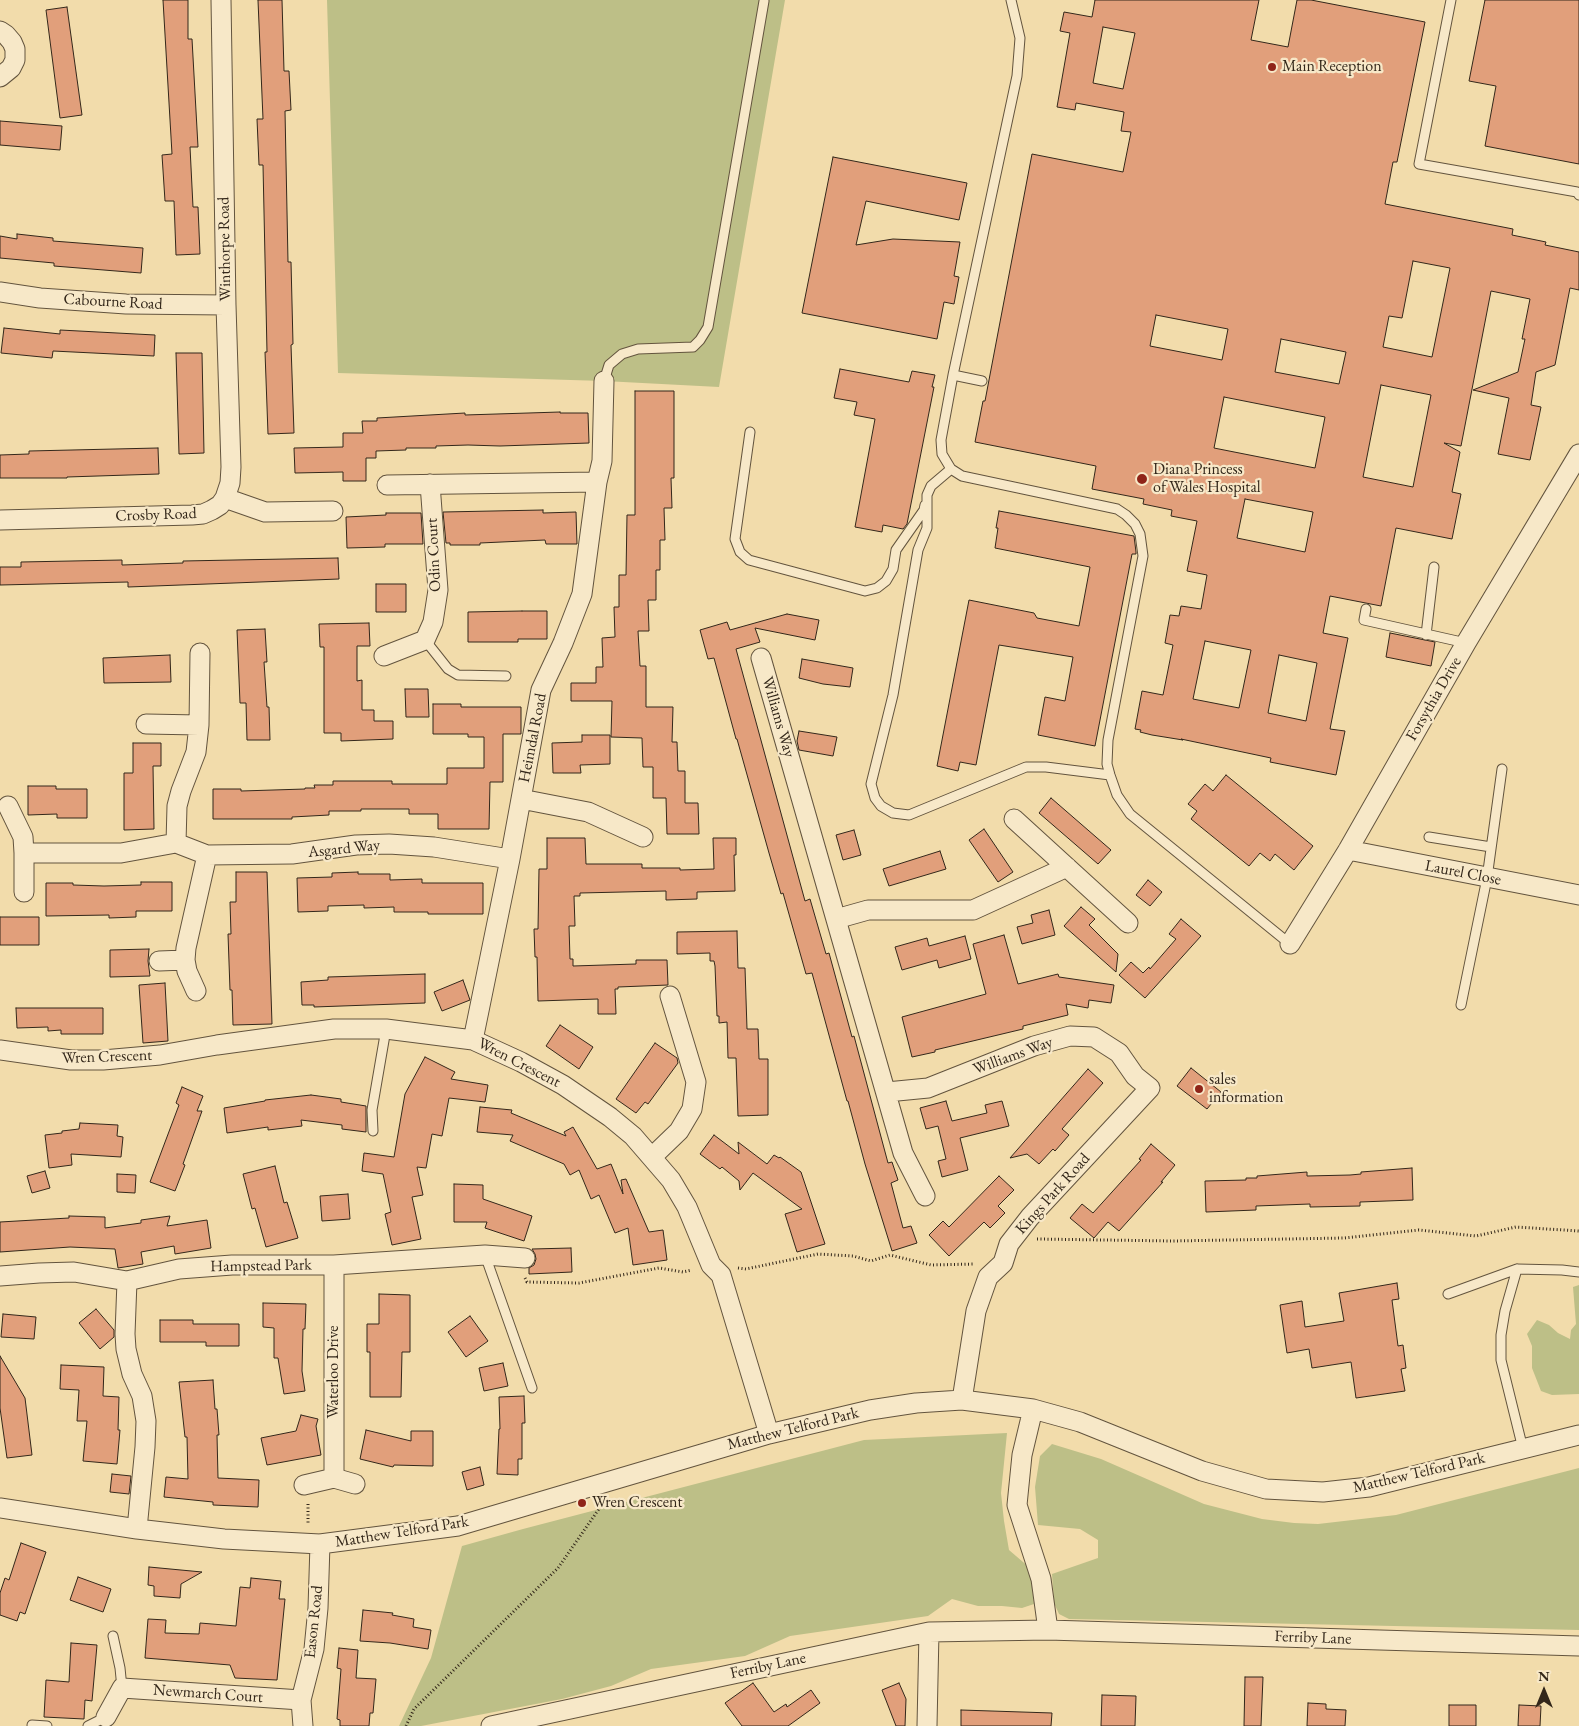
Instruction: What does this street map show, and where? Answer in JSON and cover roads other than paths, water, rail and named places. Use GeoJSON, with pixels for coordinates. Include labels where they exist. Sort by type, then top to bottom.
{"type":"FeatureCollection","features":[{"type":"Feature","properties":{"kind":"street","name":"Winthorpe Road"},"geometry":{"type":"LineString","coordinates":[[221,0],[226,305],[231,467],[230,483],[225,498]]}},
{"type":"Feature","properties":{"kind":"street"},"geometry":{"type":"LineString","coordinates":[[0,31],[12,42],[15,50],[15,60],[11,68],[0,77]]}},
{"type":"Feature","properties":{"kind":"street","name":"Cabourne Road"},"geometry":{"type":"LineString","coordinates":[[0,292],[40,298],[126,304],[226,305]]}},
{"type":"Feature","properties":{"kind":"street","name":"Heimdal Road"},"geometry":{"type":"LineString","coordinates":[[473,1040],[510,859],[541,690],[563,643],[582,594],[597,482],[602,461],[604,381]]}},
{"type":"Feature","properties":{"kind":"street","name":"Forsythia Drive"},"geometry":{"type":"LineString","coordinates":[[1290,944],[1348,850],[1466,643],[1576,464]]}},
{"type":"Feature","properties":{"kind":"street"},"geometry":{"type":"LineString","coordinates":[[387,485],[597,482]]}},
{"type":"Feature","properties":{"kind":"street","name":"Odin Court"},"geometry":{"type":"LineString","coordinates":[[425,640],[433,622],[438,590],[430,484]]}},
{"type":"Feature","properties":{"kind":"street"},"geometry":{"type":"LineString","coordinates":[[225,498],[265,512],[333,511]]}},
{"type":"Feature","properties":{"kind":"street","name":"Crosby Road"},"geometry":{"type":"LineString","coordinates":[[0,520],[203,514],[220,505],[225,498]]}},
{"type":"Feature","properties":{"kind":"street"},"geometry":{"type":"LineString","coordinates":[[384,656],[425,640]]}},
{"type":"Feature","properties":{"kind":"street"},"geometry":{"type":"LineString","coordinates":[[24,853],[121,853],[176,843],[178,806],[181,791],[196,752],[199,725],[200,653]]}},
{"type":"Feature","properties":{"kind":"street","name":"Williams Way"},"geometry":{"type":"LineString","coordinates":[[761,658],[903,1153],[925,1196]]}},
{"type":"Feature","properties":{"kind":"street"},"geometry":{"type":"LineString","coordinates":[[146,724],[199,725]]}},
{"type":"Feature","properties":{"kind":"street"},"geometry":{"type":"LineString","coordinates":[[521,799],[588,812],[643,837]]}},
{"type":"Feature","properties":{"kind":"street"},"geometry":{"type":"LineString","coordinates":[[8,806],[23,837],[24,892]]}},
{"type":"Feature","properties":{"kind":"street"},"geometry":{"type":"LineString","coordinates":[[1014,819],[1128,923]]}},
{"type":"Feature","properties":{"kind":"street","name":"Asgard Way"},"geometry":{"type":"LineString","coordinates":[[176,843],[207,855],[292,854],[356,844],[389,844],[434,847],[510,859]]}},
{"type":"Feature","properties":{"kind":"street","name":"Laurel Close"},"geometry":{"type":"LineString","coordinates":[[1348,850],[1579,895]]}},
{"type":"Feature","properties":{"kind":"street"},"geometry":{"type":"LineString","coordinates":[[196,991],[187,971],[185,960],[190,926],[207,855]]}},
{"type":"Feature","properties":{"kind":"street"},"geometry":{"type":"LineString","coordinates":[[836,919],[868,910],[973,910],[1067,867]]}},
{"type":"Feature","properties":{"kind":"street"},"geometry":{"type":"LineString","coordinates":[[159,961],[185,960]]}},
{"type":"Feature","properties":{"kind":"street"},"geometry":{"type":"LineString","coordinates":[[652,1158],[679,1131],[692,1109],[696,1082],[670,996]]}},
{"type":"Feature","properties":{"kind":"street","name":"Wren Crescent"},"geometry":{"type":"LineString","coordinates":[[0,1050],[39,1057],[103,1060],[160,1055],[334,1029],[386,1029],[473,1040],[521,1062],[563,1085],[610,1117],[633,1136],[671,1180],[688,1207],[711,1265],[721,1275],[769,1434]]}},
{"type":"Feature","properties":{"kind":"street","name":"Williams Way"},"geometry":{"type":"LineString","coordinates":[[887,1092],[928,1088],[1034,1046],[1070,1036],[1094,1037],[1119,1053],[1135,1076],[1150,1088]]}},
{"type":"Feature","properties":{"kind":"street","name":"Kings Park Road"},"geometry":{"type":"LineString","coordinates":[[962,1400],[976,1311],[988,1278],[1003,1263],[1010,1244],[1030,1217],[1150,1088]]}},
{"type":"Feature","properties":{"kind":"street","name":"Hampstead Park"},"geometry":{"type":"LineString","coordinates":[[0,1276],[74,1272],[128,1281],[180,1269],[223,1265],[334,1265],[485,1255],[520,1258]]}},
{"type":"Feature","properties":{"kind":"street","name":"Waterloo Drive"},"geometry":{"type":"LineString","coordinates":[[334,1265],[334,1478]]}},
{"type":"Feature","properties":{"kind":"street"},"geometry":{"type":"LineString","coordinates":[[128,1281],[126,1349],[132,1374],[142,1396],[146,1421],[146,1447],[137,1529]]}},
{"type":"Feature","properties":{"kind":"street","name":"Matthew Telford Park"},"geometry":{"type":"LineString","coordinates":[[0,1508],[137,1529],[224,1539],[314,1543],[458,1526],[769,1434],[870,1410],[916,1403],[962,1400],[1033,1409],[1080,1422],[1202,1471],[1266,1489],[1323,1492],[1369,1487],[1579,1435]]}},
{"type":"Feature","properties":{"kind":"street"},"geometry":{"type":"LineString","coordinates":[[1033,1409],[1022,1455],[1018,1506],[1041,1579],[1048,1630]]}},
{"type":"Feature","properties":{"kind":"street"},"geometry":{"type":"LineString","coordinates":[[304,1485],[334,1478],[355,1484]]}},
{"type":"Feature","properties":{"kind":"street","name":"Eason Road"},"geometry":{"type":"LineString","coordinates":[[301,1700],[314,1648],[318,1608],[314,1543]]}},
{"type":"Feature","properties":{"kind":"street","name":"Ferriby Lane"},"geometry":{"type":"LineString","coordinates":[[491,1726],[929,1632],[1048,1630],[1579,1646]]}},
{"type":"Feature","properties":{"kind":"street"},"geometry":{"type":"LineString","coordinates":[[927,1726],[929,1632]]}},
{"type":"Feature","properties":{"kind":"street"},"geometry":{"type":"LineString","coordinates":[[106,1717],[122,1688]]}},
{"type":"Feature","properties":{"kind":"street","name":"Newmarch Court"},"geometry":{"type":"LineString","coordinates":[[122,1688],[301,1700]]}},
{"type":"Feature","properties":{"kind":"street"},"geometry":{"type":"LineString","coordinates":[[301,1700],[303,1726]]}},
{"type":"Feature","properties":{"kind":"lane"},"geometry":{"type":"LineString","coordinates":[[1011,0],[1020,38],[1017,76],[953,376],[941,440],[942,454],[951,469],[962,476],[1117,509],[1135,524],[1140,534],[1143,556],[1108,740],[1107,764],[1117,795],[1130,814],[1290,944]]}},
{"type":"Feature","properties":{"kind":"lane"},"geometry":{"type":"LineString","coordinates":[[1451,0],[1419,164],[1578,193]]}},
{"type":"Feature","properties":{"kind":"lane"},"geometry":{"type":"LineString","coordinates":[[604,381],[609,365],[622,354],[638,349],[693,347],[708,327],[764,1]]}},
{"type":"Feature","properties":{"kind":"lane"},"geometry":{"type":"LineString","coordinates":[[953,376],[982,381]]}},
{"type":"Feature","properties":{"kind":"lane"},"geometry":{"type":"LineString","coordinates":[[750,432],[735,539],[740,552],[749,560],[865,591],[876,588],[886,582],[893,569],[896,550],[924,510],[931,486],[951,469]]}},
{"type":"Feature","properties":{"kind":"lane"},"geometry":{"type":"LineString","coordinates":[[927,496],[926,528],[918,550],[893,695],[871,784],[875,798],[881,806],[892,813],[909,815],[1026,768],[1046,767],[1110,775]]}},
{"type":"Feature","properties":{"kind":"lane"},"geometry":{"type":"LineString","coordinates":[[1426,635],[1434,567]]}},
{"type":"Feature","properties":{"kind":"lane"},"geometry":{"type":"LineString","coordinates":[[1366,609],[1364,620],[1466,643]]}},
{"type":"Feature","properties":{"kind":"lane"},"geometry":{"type":"LineString","coordinates":[[425,640],[448,669],[458,675],[506,676]]}},
{"type":"Feature","properties":{"kind":"lane"},"geometry":{"type":"LineString","coordinates":[[1461,1006],[1487,878],[1502,769]]}},
{"type":"Feature","properties":{"kind":"lane"},"geometry":{"type":"LineString","coordinates":[[1429,837],[1491,847]]}},
{"type":"Feature","properties":{"kind":"lane"},"geometry":{"type":"LineString","coordinates":[[374,1131],[372,1110],[386,1029]]}},
{"type":"Feature","properties":{"kind":"lane"},"geometry":{"type":"LineString","coordinates":[[485,1255],[532,1388]]}},
{"type":"Feature","properties":{"kind":"lane"},"geometry":{"type":"LineString","coordinates":[[1448,1294],[1517,1269],[1579,1272]]}},
{"type":"Feature","properties":{"kind":"lane"},"geometry":{"type":"LineString","coordinates":[[1517,1269],[1505,1311],[1501,1335],[1502,1360],[1523,1449]]}},
{"type":"Feature","properties":{"kind":"lane"},"geometry":{"type":"LineString","coordinates":[[113,1636],[122,1688]]}},
{"type":"Feature","properties":{"kind":"lane"},"geometry":{"type":"LineString","coordinates":[[88,1726],[106,1717]]}},
{"type":"Feature","properties":{"kind":"lane"},"geometry":{"type":"LineString","coordinates":[[32,1725],[47,1726]]}},
{"type":"Feature","properties":{"kind":"place","name":"Main Reception"},"geometry":{"type":"Point","coordinates":[1272,67]}},
{"type":"Feature","properties":{"kind":"place","name":"Diana Princess of Wales Hospital"},"geometry":{"type":"Point","coordinates":[1142,479]}},
{"type":"Feature","properties":{"kind":"place","name":"sales information"},"geometry":{"type":"Point","coordinates":[1199,1089]}},
{"type":"Feature","properties":{"kind":"place","name":"Wren Crescent"},"geometry":{"type":"Point","coordinates":[582,1503]}}]}
